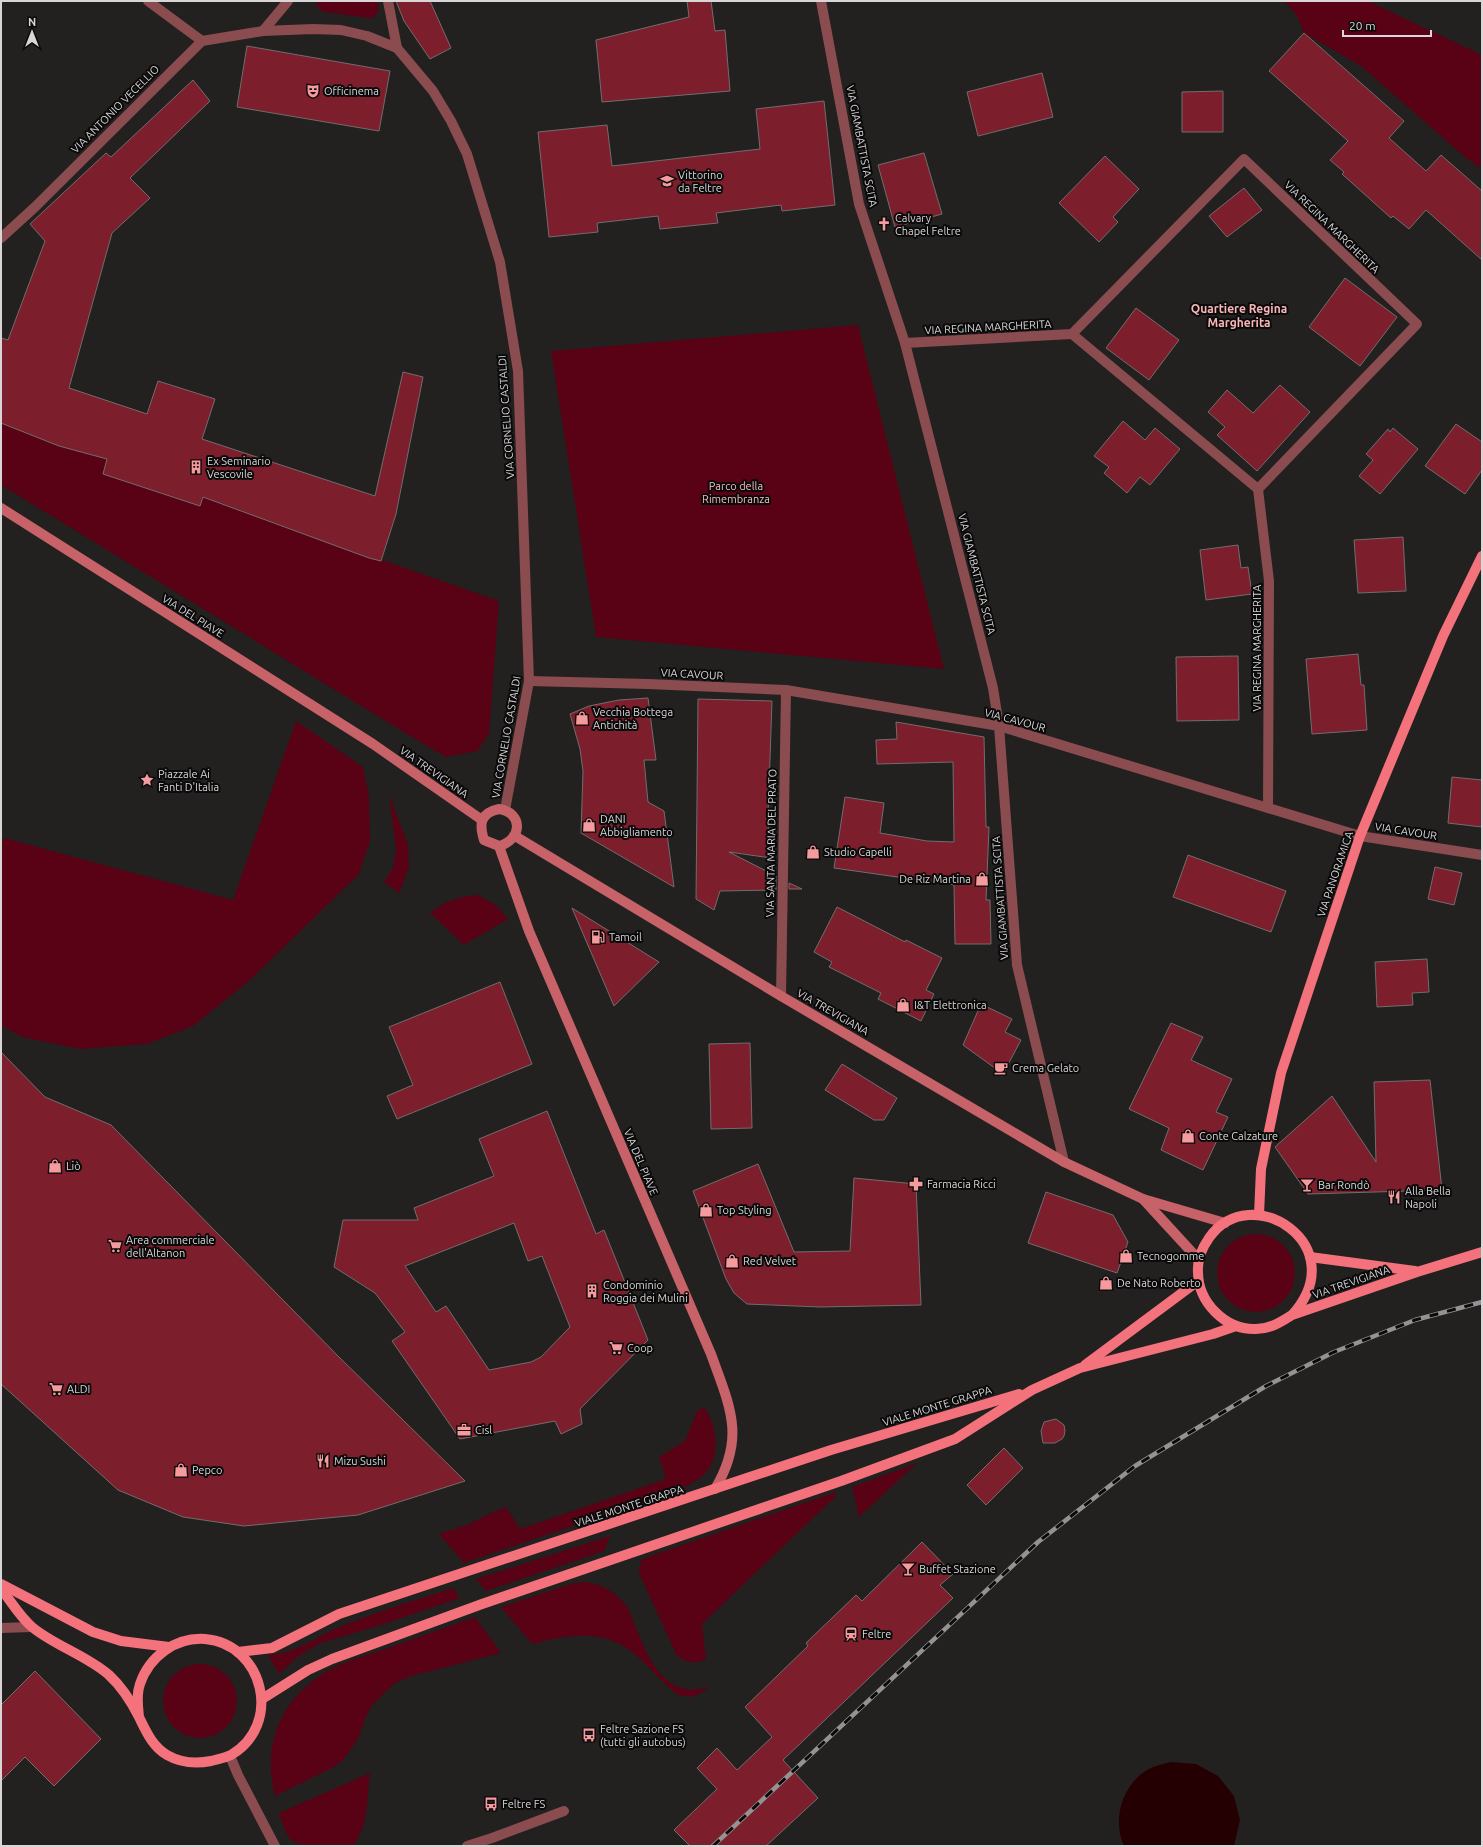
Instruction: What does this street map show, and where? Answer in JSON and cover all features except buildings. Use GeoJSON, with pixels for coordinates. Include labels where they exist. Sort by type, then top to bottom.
{"type":"FeatureCollection","features":[{"type":"Feature","properties":{"kind":"main road","name":"VIA PANORAMICA"},"geometry":{"type":"LineString","coordinates":[[1259,1215],[1262,1169],[1281,1073],[1360,836],[1443,636],[1482,556]]}},
{"type":"Feature","properties":{"kind":"main road","name":"VIA TREVIGIANA"},"geometry":{"type":"LineString","coordinates":[[1292,1315],[1303,1303],[1309,1288],[1312,1273],[1310,1257],[1303,1241],[1291,1228],[1276,1219],[1259,1215],[1241,1217],[1225,1223],[1213,1233],[1204,1246],[1199,1260],[1198,1281],[1203,1296],[1211,1309],[1222,1319],[1236,1326],[1256,1329],[1275,1325],[1292,1315],[1417,1272],[1482,1252]]}},
{"type":"Feature","properties":{"kind":"main road","name":"VIA TREVIGIANA"},"geometry":{"type":"LineString","coordinates":[[1310,1257],[1417,1272]]}},
{"type":"Feature","properties":{"kind":"main road","name":"VIALE MONTE GRAPPA"},"geometry":{"type":"LineString","coordinates":[[1080,1368],[1198,1281]]}},
{"type":"Feature","properties":{"kind":"main road","name":"VIALE MONTE GRAPPA"},"geometry":{"type":"LineString","coordinates":[[262,1699],[308,1670],[332,1659],[482,1604],[841,1481],[955,1439],[1032,1390],[1080,1368],[1212,1334],[1236,1326]]}},
{"type":"Feature","properties":{"kind":"main road","name":"VIALE MONTE GRAPPA"},"geometry":{"type":"LineString","coordinates":[[238,1652],[272,1648],[339,1614],[715,1490],[831,1450],[1032,1390]]}},
{"type":"Feature","properties":{"kind":"main road"},"geometry":{"type":"LineString","coordinates":[[1,1584],[93,1632],[121,1641],[169,1647]]}},
{"type":"Feature","properties":{"kind":"main road"},"geometry":{"type":"LineString","coordinates":[[1,1590],[31,1627],[96,1665],[108,1675],[123,1690],[139,1717],[145,1732],[155,1745],[167,1755],[182,1761],[198,1764],[230,1756],[244,1746],[254,1732],[260,1716],[262,1699],[259,1681],[250,1665],[238,1652],[222,1643],[204,1639],[186,1641],[169,1647],[155,1658],[145,1670],[139,1685],[139,1717]]}},
{"type":"Feature","properties":{"kind":"street"},"geometry":{"type":"LineString","coordinates":[[148,1],[202,40],[263,31],[313,29],[341,30],[367,36],[398,48]]}},
{"type":"Feature","properties":{"kind":"street"},"geometry":{"type":"LineString","coordinates":[[263,31],[288,1]]}},
{"type":"Feature","properties":{"kind":"street"},"geometry":{"type":"LineString","coordinates":[[388,1],[398,48]]}},
{"type":"Feature","properties":{"kind":"street","name":"VIA GIAMBATTISTA SCITA"},"geometry":{"type":"LineString","coordinates":[[821,1],[859,204],[905,343],[993,688],[999,726],[1017,965],[1064,1162]]}},
{"type":"Feature","properties":{"kind":"street","name":"VIA ANTONIO VECELLIO"},"geometry":{"type":"LineString","coordinates":[[1,238],[35,207],[202,40]]}},
{"type":"Feature","properties":{"kind":"street","name":"VIA CORNELIO CASTALDI"},"geometry":{"type":"LineString","coordinates":[[398,48],[433,91],[467,154],[500,262],[518,371],[529,681],[505,810]]}},
{"type":"Feature","properties":{"kind":"street","name":"VIA REGINA MARGHERITA"},"geometry":{"type":"LineString","coordinates":[[905,343],[1072,334],[1244,159],[1417,324],[1258,489],[1269,581],[1268,808]]}},
{"type":"Feature","properties":{"kind":"street"},"geometry":{"type":"LineString","coordinates":[[1072,334],[1258,489]]}},
{"type":"Feature","properties":{"kind":"street","name":"VIA DEL PIAVE"},"geometry":{"type":"LineString","coordinates":[[1,508],[373,744]]}},
{"type":"Feature","properties":{"kind":"street","name":"VIA CAVOUR"},"geometry":{"type":"LineString","coordinates":[[529,681],[786,690],[999,726],[1360,836],[1482,855]]}},
{"type":"Feature","properties":{"kind":"street","name":"VIA SANTA MARIA DEL PRATO"},"geometry":{"type":"LineString","coordinates":[[781,996],[786,690]]}},
{"type":"Feature","properties":{"kind":"street","name":"VIA TREVIGIANA"},"geometry":{"type":"LineString","coordinates":[[373,744],[482,820]]}},
{"type":"Feature","properties":{"kind":"street"},"geometry":{"type":"LineString","coordinates":[[505,810],[512,815],[516,821],[517,828],[515,836],[509,843],[498,846],[484,840],[480,827],[482,820],[486,815],[492,811],[505,810]]}},
{"type":"Feature","properties":{"kind":"street","name":"VIA TREVIGIANA"},"geometry":{"type":"LineString","coordinates":[[515,836],[781,996],[1064,1162],[1143,1199],[1225,1223]]}},
{"type":"Feature","properties":{"kind":"street","name":"VIA DEL PIAVE"},"geometry":{"type":"LineString","coordinates":[[498,846],[529,931],[711,1354],[727,1398],[734,1435],[731,1454],[724,1473],[715,1490]]}},
{"type":"Feature","properties":{"kind":"street","name":"VIA TREVIGIANA"},"geometry":{"type":"LineString","coordinates":[[1143,1199],[1199,1260]]}},
{"type":"Feature","properties":{"kind":"street"},"geometry":{"type":"LineString","coordinates":[[1,1628],[31,1627]]}},
{"type":"Feature","properties":{"kind":"street"},"geometry":{"type":"LineString","coordinates":[[230,1756],[238,1775],[275,1846]]}},
{"type":"Feature","properties":{"kind":"street"},"geometry":{"type":"LineString","coordinates":[[467,1846],[564,1811]]}},
{"type":"Feature","properties":{"kind":"green space"},"geometry":{"type":"Polygon","coordinates":[[[315,1],[377,1],[379,10],[374,17],[369,18],[324,12],[319,9],[315,1]]]}},
{"type":"Feature","properties":{"kind":"green space"},"geometry":{"type":"Polygon","coordinates":[[[1284,1],[1368,1],[1482,55],[1482,169],[1466,158],[1361,66],[1304,33],[1296,14],[1284,1]]]}},
{"type":"Feature","properties":{"kind":"green space","name":"Parco della Rimembranza"},"geometry":{"type":"Polygon","coordinates":[[[858,325],[944,669],[596,637],[551,351],[858,325]]]}},
{"type":"Feature","properties":{"kind":"green space"},"geometry":{"type":"Polygon","coordinates":[[[1,423],[59,446],[107,459],[103,474],[200,506],[203,497],[499,601],[489,734],[477,751],[446,757],[1,485],[1,423]]]}},
{"type":"Feature","properties":{"kind":"green space"},"geometry":{"type":"Polygon","coordinates":[[[296,721],[363,767],[369,797],[370,841],[359,874],[250,980],[193,1026],[147,1044],[80,1049],[22,1037],[1,1025],[1,844],[4,838],[233,900],[296,721]]]}},
{"type":"Feature","properties":{"kind":"green space"},"geometry":{"type":"Polygon","coordinates":[[[389,794],[408,845],[409,868],[399,893],[384,882],[393,868],[396,850],[389,794]]]}},
{"type":"Feature","properties":{"kind":"green space"},"geometry":{"type":"Polygon","coordinates":[[[478,895],[496,905],[508,919],[464,945],[430,913],[452,900],[478,895]]]}},
{"type":"Feature","properties":{"kind":"green space"},"geometry":{"type":"Polygon","coordinates":[[[1256,1234],[1271,1237],[1284,1245],[1292,1258],[1295,1273],[1292,1288],[1284,1301],[1271,1309],[1256,1312],[1241,1309],[1228,1301],[1220,1288],[1217,1273],[1220,1258],[1228,1245],[1241,1237],[1256,1234]]]}},
{"type":"Feature","properties":{"kind":"green space"},"geometry":{"type":"Polygon","coordinates":[[[704,1407],[709,1415],[715,1433],[715,1453],[708,1470],[701,1477],[686,1486],[670,1493],[464,1563],[439,1534],[467,1525],[506,1507],[520,1529],[666,1479],[659,1457],[685,1441],[697,1411],[704,1407]]]}},
{"type":"Feature","properties":{"kind":"green space"},"geometry":{"type":"Polygon","coordinates":[[[917,1463],[859,1517],[852,1487],[917,1463]]]}},
{"type":"Feature","properties":{"kind":"green space"},"geometry":{"type":"Polygon","coordinates":[[[836,1492],[835,1497],[702,1624],[706,1659],[698,1662],[690,1662],[679,1657],[676,1654],[639,1573],[641,1561],[645,1558],[836,1492]]]}},
{"type":"Feature","properties":{"kind":"green space"},"geometry":{"type":"Polygon","coordinates":[[[610,1536],[604,1551],[486,1591],[476,1579],[610,1536]]]}},
{"type":"Feature","properties":{"kind":"green space"},"geometry":{"type":"Polygon","coordinates":[[[582,1582],[602,1586],[619,1597],[628,1608],[647,1654],[665,1679],[677,1686],[692,1689],[710,1687],[691,1697],[677,1694],[637,1656],[625,1647],[600,1637],[573,1636],[546,1640],[532,1644],[501,1607],[571,1584],[582,1582]]]}},
{"type":"Feature","properties":{"kind":"green space"},"geometry":{"type":"Polygon","coordinates":[[[453,1588],[460,1598],[384,1624],[318,1644],[296,1658],[279,1674],[268,1655],[278,1654],[297,1648],[333,1630],[356,1621],[453,1588]]]}},
{"type":"Feature","properties":{"kind":"green space"},"geometry":{"type":"Polygon","coordinates":[[[475,1617],[501,1653],[411,1676],[395,1683],[372,1705],[366,1716],[358,1739],[343,1760],[332,1768],[275,1796],[271,1775],[271,1756],[274,1737],[281,1719],[291,1703],[303,1689],[319,1676],[337,1666],[475,1617]]]}},
{"type":"Feature","properties":{"kind":"green space"},"geometry":{"type":"Polygon","coordinates":[[[200,1664],[214,1667],[226,1675],[234,1687],[237,1701],[234,1715],[226,1727],[214,1735],[200,1738],[186,1735],[174,1727],[166,1715],[163,1701],[166,1687],[174,1675],[186,1667],[200,1664]]]}},
{"type":"Feature","properties":{"kind":"green space"},"geometry":{"type":"Polygon","coordinates":[[[370,1773],[365,1820],[362,1830],[353,1846],[321,1846],[297,1843],[292,1841],[287,1835],[279,1813],[370,1773]]]}},
{"type":"Feature","properties":{"kind":"shaded area"},"geometry":{"type":"Polygon","coordinates":[[[1171,1762],[1196,1764],[1218,1776],[1234,1796],[1240,1820],[1234,1846],[1124,1846],[1119,1825],[1119,1814],[1131,1785],[1147,1770],[1171,1762]]]}},
{"type":"Feature","properties":{"kind":"railway"},"geometry":{"type":"LineString","coordinates":[[713,1846],[1038,1542],[1135,1466],[1266,1386],[1334,1352],[1415,1320],[1482,1302]]}},
{"type":"Feature","properties":{"kind":"place","name":"Officinema"},"geometry":{"type":"Point","coordinates":[313,91]}},
{"type":"Feature","properties":{"kind":"place","name":"Vittorino da Feltre"},"geometry":{"type":"Point","coordinates":[667,181]}},
{"type":"Feature","properties":{"kind":"place","name":"Calvary Chapel Feltre"},"geometry":{"type":"Point","coordinates":[884,224]}},
{"type":"Feature","properties":{"kind":"place","name":"Ex Seminario Vescovile"},"geometry":{"type":"Point","coordinates":[196,467]}},
{"type":"Feature","properties":{"kind":"place","name":"Vecchia Bottega Antichità"},"geometry":{"type":"Point","coordinates":[582,718]}},
{"type":"Feature","properties":{"kind":"place","name":"Piazzale Ai Fanti D'Italia"},"geometry":{"type":"Point","coordinates":[147,780]}},
{"type":"Feature","properties":{"kind":"place","name":"DANI Abbigliamento"},"geometry":{"type":"Point","coordinates":[589,825]}},
{"type":"Feature","properties":{"kind":"place","name":"Studio Capelli"},"geometry":{"type":"Point","coordinates":[813,852]}},
{"type":"Feature","properties":{"kind":"place","name":"De Riz Martina"},"geometry":{"type":"Point","coordinates":[982,879]}},
{"type":"Feature","properties":{"kind":"place","name":"Tamoil"},"geometry":{"type":"Point","coordinates":[598,937]}},
{"type":"Feature","properties":{"kind":"place","name":"I&T Elettronica"},"geometry":{"type":"Point","coordinates":[903,1005]}},
{"type":"Feature","properties":{"kind":"place","name":"Crema Gelato"},"geometry":{"type":"Point","coordinates":[1001,1068]}},
{"type":"Feature","properties":{"kind":"place","name":"Conte Calzature"},"geometry":{"type":"Point","coordinates":[1188,1136]}},
{"type":"Feature","properties":{"kind":"place","name":"Liò"},"geometry":{"type":"Point","coordinates":[55,1166]}},
{"type":"Feature","properties":{"kind":"place","name":"Farmacia Ricci"},"geometry":{"type":"Point","coordinates":[916,1184]}},
{"type":"Feature","properties":{"kind":"place","name":"Bar Rondò"},"geometry":{"type":"Point","coordinates":[1307,1185]}},
{"type":"Feature","properties":{"kind":"place","name":"Alla Bella Napoli"},"geometry":{"type":"Point","coordinates":[1394,1197]}},
{"type":"Feature","properties":{"kind":"place","name":"Top Styling"},"geometry":{"type":"Point","coordinates":[706,1210]}},
{"type":"Feature","properties":{"kind":"place","name":"Area commerciale dell'Altanon"},"geometry":{"type":"Point","coordinates":[115,1246]}},
{"type":"Feature","properties":{"kind":"place","name":"Tecnogomme"},"geometry":{"type":"Point","coordinates":[1126,1256]}},
{"type":"Feature","properties":{"kind":"place","name":"Red Velvet"},"geometry":{"type":"Point","coordinates":[732,1261]}},
{"type":"Feature","properties":{"kind":"place","name":"De Nato Roberto"},"geometry":{"type":"Point","coordinates":[1106,1283]}},
{"type":"Feature","properties":{"kind":"place","name":"Condominio Roggia dei Mulini"},"geometry":{"type":"Point","coordinates":[592,1291]}},
{"type":"Feature","properties":{"kind":"place","name":"Coop"},"geometry":{"type":"Point","coordinates":[616,1348]}},
{"type":"Feature","properties":{"kind":"place","name":"ALDI"},"geometry":{"type":"Point","coordinates":[56,1389]}},
{"type":"Feature","properties":{"kind":"place","name":"Cisl"},"geometry":{"type":"Point","coordinates":[464,1430]}},
{"type":"Feature","properties":{"kind":"place","name":"Mizu Sushi"},"geometry":{"type":"Point","coordinates":[323,1461]}},
{"type":"Feature","properties":{"kind":"place","name":"Pepco"},"geometry":{"type":"Point","coordinates":[181,1470]}},
{"type":"Feature","properties":{"kind":"place","name":"Buffet Stazione"},"geometry":{"type":"Point","coordinates":[908,1569]}},
{"type":"Feature","properties":{"kind":"place","name":"Feltre"},"geometry":{"type":"Point","coordinates":[851,1634]}},
{"type":"Feature","properties":{"kind":"place","name":"Feltre Sazione FS (tutti gli autobus)"},"geometry":{"type":"Point","coordinates":[589,1735]}},
{"type":"Feature","properties":{"kind":"place","name":"Feltre FS"},"geometry":{"type":"Point","coordinates":[491,1804]}},
{"type":"Feature","properties":{"kind":"district","name":"Quartiere Regina Margherita"},"geometry":{"type":"Point","coordinates":[1239,316]}}]}
